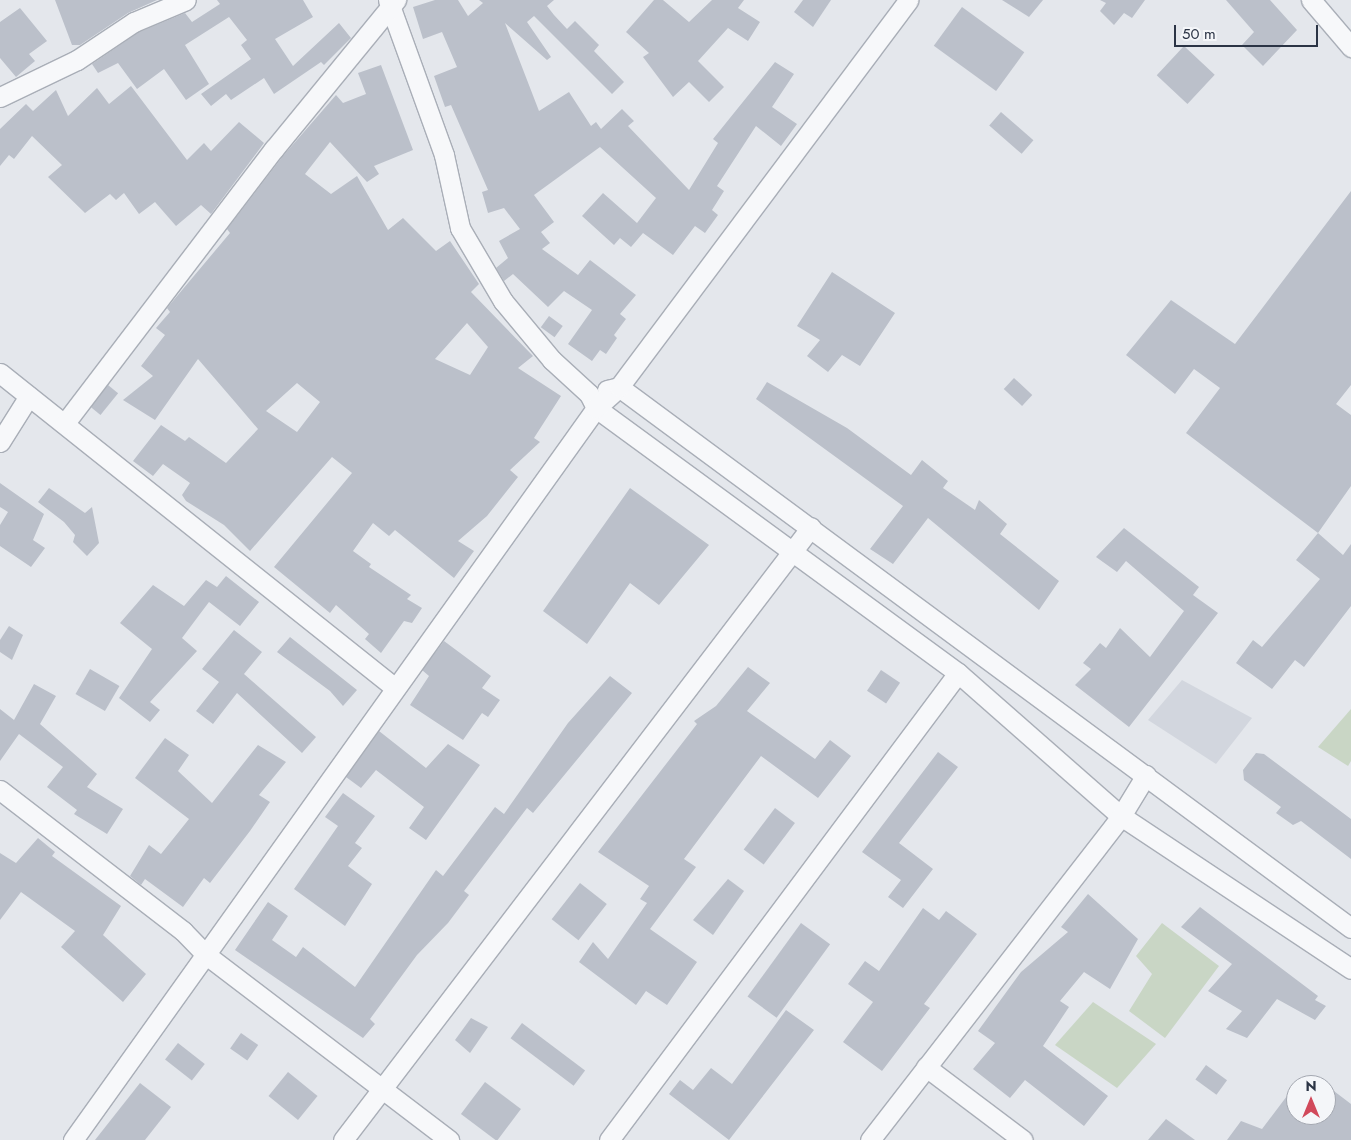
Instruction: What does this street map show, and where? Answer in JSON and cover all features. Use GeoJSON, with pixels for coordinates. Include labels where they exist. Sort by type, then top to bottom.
{"type":"FeatureCollection","features":[{"type":"Feature","properties":{"kind":"street"},"geometry":{"type":"LineString","coordinates":[[0,97],[77,60],[134,22],[186,0]]}},
{"type":"Feature","properties":{"kind":"street"},"geometry":{"type":"LineString","coordinates":[[73,1140],[394,687],[593,401],[619,387],[908,0]]}},
{"type":"Feature","properties":{"kind":"street"},"geometry":{"type":"LineString","coordinates":[[1311,0],[1351,47]]}},
{"type":"Feature","properties":{"kind":"street"},"geometry":{"type":"LineString","coordinates":[[391,2],[444,155],[460,228],[503,301],[552,360],[593,401],[958,673],[1121,816],[1351,969]]}},
{"type":"Feature","properties":{"kind":"street"},"geometry":{"type":"LineString","coordinates":[[64,423],[391,2]]}},
{"type":"Feature","properties":{"kind":"street"},"geometry":{"type":"LineString","coordinates":[[0,373],[394,687]]}},
{"type":"Feature","properties":{"kind":"street"},"geometry":{"type":"LineString","coordinates":[[619,387],[811,527],[1351,928]]}},
{"type":"Feature","properties":{"kind":"street"},"geometry":{"type":"LineString","coordinates":[[0,442],[29,396]]}},
{"type":"Feature","properties":{"kind":"street"},"geometry":{"type":"LineString","coordinates":[[343,1140],[795,552],[811,527]]}},
{"type":"Feature","properties":{"kind":"street"},"geometry":{"type":"LineString","coordinates":[[609,1140],[958,673]]}},
{"type":"Feature","properties":{"kind":"street"},"geometry":{"type":"LineString","coordinates":[[870,1140],[1121,816],[1146,775]]}},
{"type":"Feature","properties":{"kind":"street"},"geometry":{"type":"LineString","coordinates":[[0,790],[183,931],[205,954],[449,1140]]}},
{"type":"Feature","properties":{"kind":"street"},"geometry":{"type":"LineString","coordinates":[[926,1067],[1023,1140]]}},
{"type":"Feature","properties":{"kind":"shaded area"},"geometry":{"type":"Polygon","coordinates":[[[1182,680],[1252,718],[1216,764],[1148,720],[1182,680]]]}},
{"type":"Feature","properties":{"kind":"green space"},"geometry":{"type":"Polygon","coordinates":[[[1351,709],[1351,761],[1348,766],[1318,747],[1351,709]]]}},
{"type":"Feature","properties":{"kind":"green space"},"geometry":{"type":"Polygon","coordinates":[[[1162,923],[1219,966],[1165,1038],[1129,1011],[1152,974],[1136,956],[1162,923]]]}},
{"type":"Feature","properties":{"kind":"green space"},"geometry":{"type":"Polygon","coordinates":[[[1093,1002],[1156,1044],[1117,1088],[1055,1045],[1093,1002]]]}},
{"type":"Feature","properties":{"kind":"building"},"geometry":{"type":"Polygon","coordinates":[[[55,0],[157,0],[128,13],[80,45],[72,45],[55,0]]]}},
{"type":"Feature","properties":{"kind":"building"},"geometry":{"type":"Polygon","coordinates":[[[217,0],[303,0],[313,17],[275,39],[293,66],[339,23],[351,38],[324,65],[321,62],[274,94],[264,78],[231,100],[226,94],[211,106],[201,94],[251,59],[241,45],[247,40],[229,17],[185,45],[209,84],[186,100],[164,69],[137,89],[118,63],[98,73],[92,64],[139,32],[185,13],[192,22],[220,4],[217,0]]]}},
{"type":"Feature","properties":{"kind":"building"},"geometry":{"type":"Polygon","coordinates":[[[435,0],[458,0],[468,16],[483,3],[479,0],[554,0],[547,6],[554,15],[567,29],[575,21],[599,45],[594,51],[624,82],[612,94],[534,16],[527,22],[551,57],[547,60],[505,23],[539,111],[569,92],[591,126],[596,122],[601,129],[622,109],[634,121],[628,126],[689,190],[718,143],[713,139],[775,62],[794,74],[772,107],[797,124],[781,146],[756,126],[717,186],[724,191],[712,210],[718,215],[705,233],[695,226],[673,255],[643,233],[631,247],[620,238],[614,245],[582,216],[603,193],[637,223],[656,198],[600,147],[534,195],[554,222],[541,232],[550,243],[542,249],[578,275],[590,260],[636,295],[620,314],[626,319],[614,335],[617,338],[606,354],[600,350],[592,361],[568,344],[592,310],[564,291],[548,307],[513,274],[504,281],[496,268],[508,258],[499,241],[520,229],[504,208],[488,213],[482,192],[488,190],[451,105],[445,107],[434,76],[457,67],[442,32],[423,39],[413,7],[435,0]]]}},
{"type":"Feature","properties":{"kind":"building"},"geometry":{"type":"Polygon","coordinates":[[[654,0],[663,0],[689,22],[712,0],[744,0],[738,8],[760,22],[748,41],[728,28],[698,61],[724,87],[709,102],[689,82],[673,97],[643,57],[649,53],[626,32],[654,0]]]}},
{"type":"Feature","properties":{"kind":"building"},"geometry":{"type":"Polygon","coordinates":[[[803,0],[831,0],[813,27],[794,12],[803,0]]]}},
{"type":"Feature","properties":{"kind":"building"},"geometry":{"type":"Polygon","coordinates":[[[1002,0],[1043,0],[1029,17],[1002,0]]]}},
{"type":"Feature","properties":{"kind":"building"},"geometry":{"type":"Polygon","coordinates":[[[1100,0],[1145,0],[1132,18],[1124,13],[1114,25],[1100,11],[1106,3],[1100,0]]]}},
{"type":"Feature","properties":{"kind":"building"},"geometry":{"type":"Polygon","coordinates":[[[1226,0],[1270,0],[1297,30],[1263,66],[1242,45],[1254,32],[1226,0]]]}},
{"type":"Feature","properties":{"kind":"building"},"geometry":{"type":"Polygon","coordinates":[[[962,7],[1024,52],[996,91],[934,46],[962,7]]]}},
{"type":"Feature","properties":{"kind":"building"},"geometry":{"type":"Polygon","coordinates":[[[20,8],[47,41],[29,54],[35,61],[16,77],[0,58],[0,22],[20,8]]]}},
{"type":"Feature","properties":{"kind":"building"},"geometry":{"type":"Polygon","coordinates":[[[1184,46],[1215,75],[1187,104],[1157,75],[1184,46]]]}},
{"type":"Feature","properties":{"kind":"building"},"geometry":{"type":"Polygon","coordinates":[[[381,65],[413,150],[374,166],[379,174],[367,182],[330,142],[305,174],[331,194],[357,176],[388,230],[403,218],[436,251],[450,241],[479,284],[471,292],[533,356],[518,368],[561,396],[534,438],[540,442],[510,470],[518,477],[487,516],[458,541],[474,551],[454,578],[395,530],[389,536],[373,523],[353,551],[371,564],[369,567],[411,595],[407,599],[422,608],[412,623],[404,621],[381,653],[365,639],[369,634],[336,605],[330,613],[274,567],[352,473],[332,457],[250,551],[224,525],[186,501],[182,495],[190,483],[163,464],[153,476],[133,461],[161,425],[185,441],[189,437],[226,463],[258,429],[198,359],[155,420],[123,400],[153,376],[141,366],[165,335],[156,328],[170,312],[167,308],[230,233],[227,229],[283,156],[336,95],[343,103],[366,94],[358,73],[381,65]],[[467,323],[435,359],[470,375],[488,347],[467,323]],[[297,383],[266,411],[297,432],[320,402],[297,383]]]}},
{"type":"Feature","properties":{"kind":"building"},"geometry":{"type":"Polygon","coordinates":[[[131,86],[187,160],[204,143],[211,151],[239,122],[264,143],[211,214],[201,205],[176,226],[155,202],[139,214],[124,193],[116,200],[110,194],[85,213],[48,177],[62,165],[32,136],[14,159],[9,155],[0,166],[0,129],[26,104],[33,111],[56,90],[68,116],[97,88],[109,104],[131,86]]]}},
{"type":"Feature","properties":{"kind":"building"},"geometry":{"type":"Polygon","coordinates":[[[1001,112],[1033,140],[1022,154],[989,126],[1001,112]]]}},
{"type":"Feature","properties":{"kind":"building"},"geometry":{"type":"Polygon","coordinates":[[[1351,191],[1351,385],[1336,404],[1351,415],[1351,486],[1318,533],[1186,433],[1220,388],[1194,369],[1175,394],[1126,355],[1171,300],[1235,344],[1351,191]]]}},
{"type":"Feature","properties":{"kind":"building"},"geometry":{"type":"Polygon","coordinates":[[[832,272],[895,313],[860,366],[842,355],[828,372],[807,356],[820,340],[797,326],[832,272]]]}},
{"type":"Feature","properties":{"kind":"building"},"geometry":{"type":"Polygon","coordinates":[[[549,316],[563,326],[555,337],[541,327],[549,316]]]}},
{"type":"Feature","properties":{"kind":"building"},"geometry":{"type":"Polygon","coordinates":[[[1014,378],[1032,395],[1022,406],[1004,389],[1014,378]]]}},
{"type":"Feature","properties":{"kind":"building"},"geometry":{"type":"Polygon","coordinates":[[[767,382],[847,428],[911,475],[922,460],[948,481],[943,488],[975,510],[979,500],[1007,524],[1000,534],[1059,581],[1039,610],[928,518],[893,564],[870,549],[903,506],[756,399],[767,382]]]}},
{"type":"Feature","properties":{"kind":"building"},"geometry":{"type":"Polygon","coordinates":[[[108,385],[118,393],[100,415],[90,407],[108,385]]]}},
{"type":"Feature","properties":{"kind":"building"},"geometry":{"type":"Polygon","coordinates":[[[0,483],[44,514],[33,540],[45,548],[31,567],[0,546],[0,525],[8,512],[0,507],[0,483]]]}},
{"type":"Feature","properties":{"kind":"building"},"geometry":{"type":"Polygon","coordinates":[[[49,488],[85,513],[92,507],[99,543],[87,556],[73,542],[75,535],[64,522],[38,502],[49,488]]]}},
{"type":"Feature","properties":{"kind":"building"},"geometry":{"type":"Polygon","coordinates":[[[630,488],[709,545],[659,605],[630,583],[587,644],[543,611],[630,488]]]}},
{"type":"Feature","properties":{"kind":"building"},"geometry":{"type":"Polygon","coordinates":[[[1124,528],[1199,587],[1193,595],[1218,613],[1129,727],[1075,685],[1091,669],[1083,663],[1100,643],[1106,648],[1120,628],[1150,657],[1184,611],[1126,561],[1117,572],[1096,557],[1124,528]]]}},
{"type":"Feature","properties":{"kind":"building"},"geometry":{"type":"Polygon","coordinates":[[[1318,533],[1343,555],[1351,544],[1351,606],[1304,667],[1295,660],[1272,689],[1236,663],[1253,640],[1262,647],[1320,579],[1296,560],[1318,533]]]}},
{"type":"Feature","properties":{"kind":"building"},"geometry":{"type":"Polygon","coordinates":[[[226,576],[259,602],[240,626],[209,602],[182,638],[197,651],[150,702],[160,710],[150,722],[119,698],[152,649],[120,623],[153,585],[184,606],[206,580],[217,587],[226,576]]]}},
{"type":"Feature","properties":{"kind":"building"},"geometry":{"type":"Polygon","coordinates":[[[9,626],[23,635],[12,660],[0,652],[0,640],[9,626]]]}},
{"type":"Feature","properties":{"kind":"building"},"geometry":{"type":"Polygon","coordinates":[[[234,630],[262,652],[244,674],[316,737],[302,753],[237,693],[213,724],[196,711],[219,682],[202,669],[234,630]]]}},
{"type":"Feature","properties":{"kind":"building"},"geometry":{"type":"Polygon","coordinates":[[[290,637],[357,690],[343,706],[330,691],[277,652],[290,637]]]}},
{"type":"Feature","properties":{"kind":"building"},"geometry":{"type":"Polygon","coordinates":[[[444,641],[491,676],[482,688],[500,700],[488,717],[482,713],[463,740],[410,705],[429,676],[422,670],[444,641]]]}},
{"type":"Feature","properties":{"kind":"building"},"geometry":{"type":"Polygon","coordinates":[[[748,667],[770,683],[747,711],[815,759],[830,740],[851,756],[818,798],[761,756],[684,859],[696,867],[650,929],[697,962],[667,1005],[646,991],[636,1005],[579,962],[593,942],[608,959],[647,903],[640,899],[649,886],[598,852],[697,724],[694,721],[716,706],[748,667]]]}},
{"type":"Feature","properties":{"kind":"building"},"geometry":{"type":"Polygon","coordinates":[[[90,669],[119,686],[105,711],[76,694],[90,669]]]}},
{"type":"Feature","properties":{"kind":"building"},"geometry":{"type":"Polygon","coordinates":[[[881,670],[900,683],[886,704],[867,691],[881,670]]]}},
{"type":"Feature","properties":{"kind":"building"},"geometry":{"type":"Polygon","coordinates":[[[610,676],[632,693],[533,813],[527,808],[464,891],[469,895],[448,923],[417,955],[370,1019],[375,1024],[363,1038],[235,950],[268,902],[288,916],[272,940],[296,957],[303,947],[355,987],[436,870],[443,876],[495,807],[504,814],[568,723],[610,676]]]}},
{"type":"Feature","properties":{"kind":"building"},"geometry":{"type":"Polygon","coordinates":[[[34,684],[56,696],[40,724],[97,774],[87,787],[123,809],[107,834],[74,814],[77,810],[47,787],[63,767],[19,734],[0,761],[0,709],[14,720],[34,684]]]}},
{"type":"Feature","properties":{"kind":"building"},"geometry":{"type":"Polygon","coordinates":[[[379,731],[426,768],[448,744],[480,765],[426,840],[409,828],[424,807],[376,770],[361,788],[346,777],[379,731]]]}},
{"type":"Feature","properties":{"kind":"building"},"geometry":{"type":"Polygon","coordinates":[[[165,738],[189,755],[178,771],[212,803],[258,745],[286,762],[259,795],[270,802],[250,831],[210,883],[204,878],[183,907],[145,879],[141,885],[130,876],[149,845],[161,854],[189,819],[135,778],[165,738]]]}},
{"type":"Feature","properties":{"kind":"building"},"geometry":{"type":"Polygon","coordinates":[[[938,752],[958,767],[899,843],[933,869],[903,908],[888,897],[901,880],[862,852],[938,752]]]}},
{"type":"Feature","properties":{"kind":"building"},"geometry":{"type":"Polygon","coordinates":[[[1256,753],[1264,754],[1351,819],[1351,859],[1301,821],[1293,825],[1276,813],[1281,807],[1244,780],[1243,770],[1256,753]]]}},
{"type":"Feature","properties":{"kind":"building"},"geometry":{"type":"Polygon","coordinates":[[[343,793],[375,816],[355,843],[362,848],[348,866],[372,884],[345,926],[294,889],[338,826],[325,817],[343,793]]]}},
{"type":"Feature","properties":{"kind":"building"},"geometry":{"type":"Polygon","coordinates":[[[775,808],[795,823],[764,865],[744,850],[775,808]]]}},
{"type":"Feature","properties":{"kind":"building"},"geometry":{"type":"Polygon","coordinates":[[[38,838],[55,852],[52,856],[121,906],[103,935],[146,974],[123,1002],[61,947],[75,931],[21,892],[0,920],[0,853],[16,863],[38,838]]]}},
{"type":"Feature","properties":{"kind":"building"},"geometry":{"type":"Polygon","coordinates":[[[728,879],[744,891],[713,935],[693,920],[728,879]]]}},
{"type":"Feature","properties":{"kind":"building"},"geometry":{"type":"Polygon","coordinates":[[[580,883],[607,904],[578,940],[552,919],[580,883]]]}},
{"type":"Feature","properties":{"kind":"building"},"geometry":{"type":"Polygon","coordinates":[[[1088,894],[1138,939],[1110,989],[1084,972],[1060,1001],[1069,1007],[1043,1046],[1108,1096],[1084,1126],[1025,1080],[1010,1098],[973,1069],[995,1043],[978,1031],[1021,972],[1068,932],[1061,927],[1088,894]]]}},
{"type":"Feature","properties":{"kind":"building"},"geometry":{"type":"Polygon","coordinates":[[[1200,907],[1318,996],[1315,1000],[1326,1006],[1315,1020],[1277,999],[1247,1038],[1226,1029],[1242,1011],[1208,991],[1232,964],[1181,927],[1200,907]]]}},
{"type":"Feature","properties":{"kind":"building"},"geometry":{"type":"Polygon","coordinates":[[[923,908],[939,920],[946,911],[977,934],[924,1004],[930,1008],[882,1071],[843,1042],[873,1002],[848,984],[865,961],[879,971],[923,908]]]}},
{"type":"Feature","properties":{"kind":"building"},"geometry":{"type":"Polygon","coordinates":[[[801,923],[830,944],[777,1018],[748,997],[801,923]]]}},
{"type":"Feature","properties":{"kind":"building"},"geometry":{"type":"Polygon","coordinates":[[[786,1010],[814,1030],[729,1140],[669,1094],[680,1080],[693,1090],[711,1068],[732,1084],[786,1010]]]}},
{"type":"Feature","properties":{"kind":"building"},"geometry":{"type":"Polygon","coordinates":[[[471,1018],[488,1027],[470,1053],[455,1040],[471,1018]]]}},
{"type":"Feature","properties":{"kind":"building"},"geometry":{"type":"Polygon","coordinates":[[[522,1023],[585,1071],[574,1086],[511,1038],[522,1023]]]}},
{"type":"Feature","properties":{"kind":"building"},"geometry":{"type":"Polygon","coordinates":[[[241,1033],[258,1045],[247,1061],[230,1049],[241,1033]]]}},
{"type":"Feature","properties":{"kind":"building"},"geometry":{"type":"Polygon","coordinates":[[[178,1043],[205,1064],[192,1080],[165,1060],[178,1043]]]}},
{"type":"Feature","properties":{"kind":"building"},"geometry":{"type":"Polygon","coordinates":[[[1206,1065],[1227,1080],[1216,1095],[1195,1080],[1206,1065]]]}},
{"type":"Feature","properties":{"kind":"building"},"geometry":{"type":"Polygon","coordinates":[[[288,1072],[318,1096],[298,1120],[268,1096],[288,1072]]]}},
{"type":"Feature","properties":{"kind":"building"},"geometry":{"type":"Polygon","coordinates":[[[485,1082],[521,1109],[498,1140],[461,1114],[485,1082]]]}},
{"type":"Feature","properties":{"kind":"building"},"geometry":{"type":"Polygon","coordinates":[[[140,1083],[171,1107],[145,1140],[95,1140],[140,1083]]]}},
{"type":"Feature","properties":{"kind":"building"},"geometry":{"type":"Polygon","coordinates":[[[1336,1093],[1351,1104],[1351,1140],[1227,1140],[1241,1121],[1262,1129],[1286,1097],[1286,1125],[1336,1125],[1336,1093]]]}},
{"type":"Feature","properties":{"kind":"building"},"geometry":{"type":"Polygon","coordinates":[[[1166,1119],[1195,1140],[1148,1140],[1166,1119]]]}}]}
